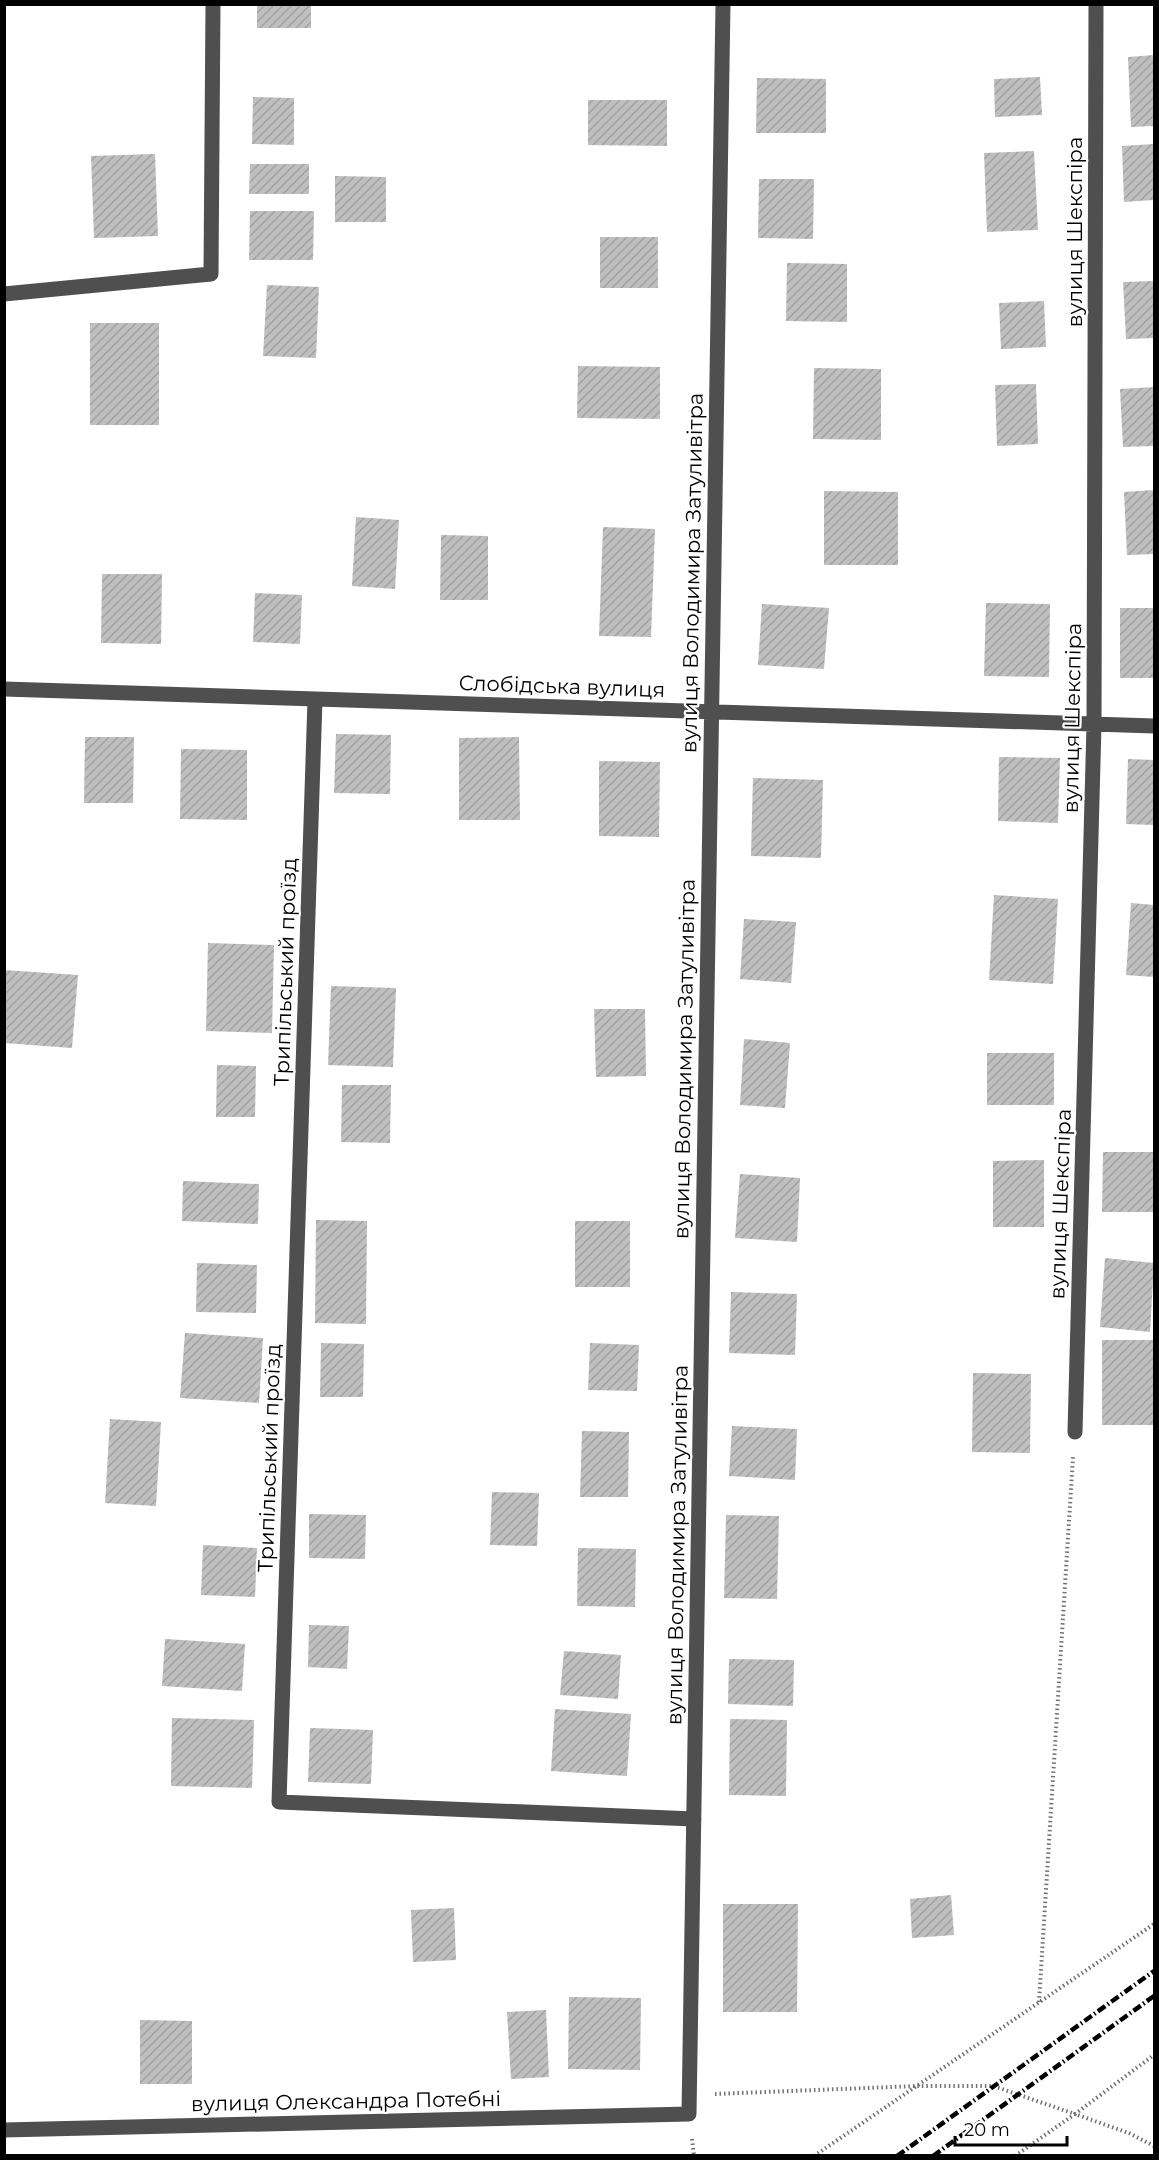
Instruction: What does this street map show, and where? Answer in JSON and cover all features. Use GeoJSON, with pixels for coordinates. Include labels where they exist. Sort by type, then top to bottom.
{"type":"FeatureCollection","features":[{"type":"Feature","properties":{"kind":"street"},"geometry":{"type":"LineString","coordinates":[[4,294],[211,274],[213,4]]}},
{"type":"Feature","properties":{"kind":"street","name":"вулиця Володимира Затуливітра"},"geometry":{"type":"LineString","coordinates":[[689,2114],[723,4]]}},
{"type":"Feature","properties":{"kind":"street","name":"вулиця Шекспіра"},"geometry":{"type":"LineString","coordinates":[[1075,1432],[1094,725],[1096,4]]}},
{"type":"Feature","properties":{"kind":"street","name":"Слобідська вулиця"},"geometry":{"type":"LineString","coordinates":[[4,689],[1155,726]]}},
{"type":"Feature","properties":{"kind":"street","name":"Трипільський проїзд"},"geometry":{"type":"LineString","coordinates":[[315,700],[279,1802],[694,1819]]}},
{"type":"Feature","properties":{"kind":"street","name":"вулиця Олександра Потебні"},"geometry":{"type":"LineString","coordinates":[[4,2130],[689,2114]]}},
{"type":"Feature","properties":{"kind":"path"},"geometry":{"type":"LineString","coordinates":[[1039,2002],[1075,1432]]}},
{"type":"Feature","properties":{"kind":"path"},"geometry":{"type":"LineString","coordinates":[[814,2156],[1155,1924]]}},
{"type":"Feature","properties":{"kind":"path"},"geometry":{"type":"LineString","coordinates":[[1015,2156],[1155,2055]]}},
{"type":"Feature","properties":{"kind":"path"},"geometry":{"type":"LineString","coordinates":[[690,2095],[916,2086],[993,2086],[1128,2133],[1155,2146]]}},
{"type":"Feature","properties":{"kind":"building"},"geometry":{"type":"Polygon","coordinates":[[[257,4],[311,4],[311,28],[257,28],[257,4]]]}},
{"type":"Feature","properties":{"kind":"building"},"geometry":{"type":"Polygon","coordinates":[[[1154,55],[1154,126],[1131,127],[1128,57],[1154,55]]]}},
{"type":"Feature","properties":{"kind":"building"},"geometry":{"type":"Polygon","coordinates":[[[1040,77],[1042,115],[995,117],[994,79],[1040,77]]]}},
{"type":"Feature","properties":{"kind":"building"},"geometry":{"type":"Polygon","coordinates":[[[757,78],[826,79],[826,133],[756,133],[757,78]]]}},
{"type":"Feature","properties":{"kind":"building"},"geometry":{"type":"Polygon","coordinates":[[[253,97],[294,98],[294,145],[252,144],[253,97]]]}},
{"type":"Feature","properties":{"kind":"building"},"geometry":{"type":"Polygon","coordinates":[[[588,100],[667,100],[667,146],[588,145],[588,100]]]}},
{"type":"Feature","properties":{"kind":"building"},"geometry":{"type":"Polygon","coordinates":[[[1154,144],[1154,200],[1124,202],[1122,146],[1154,144]]]}},
{"type":"Feature","properties":{"kind":"building"},"geometry":{"type":"Polygon","coordinates":[[[1034,151],[1038,230],[987,232],[984,153],[1034,151]]]}},
{"type":"Feature","properties":{"kind":"building"},"geometry":{"type":"Polygon","coordinates":[[[155,154],[158,236],[94,238],[91,156],[155,154]]]}},
{"type":"Feature","properties":{"kind":"building"},"geometry":{"type":"Polygon","coordinates":[[[250,164],[309,164],[309,194],[249,194],[250,164]]]}},
{"type":"Feature","properties":{"kind":"building"},"geometry":{"type":"Polygon","coordinates":[[[335,176],[386,177],[386,222],[335,222],[335,176]]]}},
{"type":"Feature","properties":{"kind":"building"},"geometry":{"type":"Polygon","coordinates":[[[759,179],[814,179],[813,239],[758,238],[759,179]]]}},
{"type":"Feature","properties":{"kind":"building"},"geometry":{"type":"Polygon","coordinates":[[[250,211],[314,211],[313,260],[249,260],[250,211]]]}},
{"type":"Feature","properties":{"kind":"building"},"geometry":{"type":"Polygon","coordinates":[[[600,237],[658,237],[658,288],[600,288],[600,237]]]}},
{"type":"Feature","properties":{"kind":"building"},"geometry":{"type":"Polygon","coordinates":[[[787,263],[847,264],[847,322],[786,321],[787,263]]]}},
{"type":"Feature","properties":{"kind":"building"},"geometry":{"type":"Polygon","coordinates":[[[1154,281],[1154,338],[1126,339],[1123,282],[1154,281]]]}},
{"type":"Feature","properties":{"kind":"building"},"geometry":{"type":"Polygon","coordinates":[[[267,285],[319,287],[316,358],[263,356],[267,285]]]}},
{"type":"Feature","properties":{"kind":"building"},"geometry":{"type":"Polygon","coordinates":[[[1044,301],[1046,347],[1001,349],[999,303],[1044,301]]]}},
{"type":"Feature","properties":{"kind":"building"},"geometry":{"type":"Polygon","coordinates":[[[90,323],[159,323],[159,425],[90,425],[90,323]]]}},
{"type":"Feature","properties":{"kind":"building"},"geometry":{"type":"Polygon","coordinates":[[[578,366],[660,367],[660,419],[577,418],[578,366]]]}},
{"type":"Feature","properties":{"kind":"building"},"geometry":{"type":"Polygon","coordinates":[[[814,368],[881,369],[881,440],[813,439],[814,368]]]}},
{"type":"Feature","properties":{"kind":"building"},"geometry":{"type":"Polygon","coordinates":[[[1036,384],[1038,444],[997,446],[995,385],[1036,384]]]}},
{"type":"Feature","properties":{"kind":"building"},"geometry":{"type":"Polygon","coordinates":[[[1154,387],[1154,446],[1123,447],[1120,389],[1154,387]]]}},
{"type":"Feature","properties":{"kind":"building"},"geometry":{"type":"Polygon","coordinates":[[[1154,490],[1154,554],[1127,555],[1124,492],[1154,490]]]}},
{"type":"Feature","properties":{"kind":"building"},"geometry":{"type":"Polygon","coordinates":[[[824,491],[898,492],[898,565],[824,565],[824,491]]]}},
{"type":"Feature","properties":{"kind":"building"},"geometry":{"type":"Polygon","coordinates":[[[356,517],[399,520],[395,589],[352,586],[356,517]]]}},
{"type":"Feature","properties":{"kind":"building"},"geometry":{"type":"Polygon","coordinates":[[[603,527],[655,529],[651,637],[599,636],[603,527]]]}},
{"type":"Feature","properties":{"kind":"building"},"geometry":{"type":"Polygon","coordinates":[[[441,535],[488,536],[488,600],[440,600],[441,535]]]}},
{"type":"Feature","properties":{"kind":"building"},"geometry":{"type":"Polygon","coordinates":[[[102,574],[162,574],[161,644],[101,643],[102,574]]]}},
{"type":"Feature","properties":{"kind":"building"},"geometry":{"type":"Polygon","coordinates":[[[255,593],[302,595],[300,644],[253,642],[255,593]]]}},
{"type":"Feature","properties":{"kind":"building"},"geometry":{"type":"Polygon","coordinates":[[[986,603],[1050,604],[1049,677],[984,676],[986,603]]]}},
{"type":"Feature","properties":{"kind":"building"},"geometry":{"type":"Polygon","coordinates":[[[762,604],[829,608],[824,669],[758,665],[762,604]]]}},
{"type":"Feature","properties":{"kind":"building"},"geometry":{"type":"Polygon","coordinates":[[[1120,608],[1154,608],[1154,678],[1120,678],[1120,608]]]}},
{"type":"Feature","properties":{"kind":"building"},"geometry":{"type":"Polygon","coordinates":[[[336,734],[391,735],[390,794],[334,793],[336,734]]]}},
{"type":"Feature","properties":{"kind":"building"},"geometry":{"type":"Polygon","coordinates":[[[85,737],[134,737],[133,803],[84,803],[85,737]]]}},
{"type":"Feature","properties":{"kind":"building"},"geometry":{"type":"Polygon","coordinates":[[[519,737],[520,820],[459,820],[459,738],[519,737]]]}},
{"type":"Feature","properties":{"kind":"building"},"geometry":{"type":"Polygon","coordinates":[[[181,749],[247,750],[247,820],[180,819],[181,749]]]}},
{"type":"Feature","properties":{"kind":"building"},"geometry":{"type":"Polygon","coordinates":[[[999,757],[1060,758],[1058,823],[998,821],[999,757]]]}},
{"type":"Feature","properties":{"kind":"building"},"geometry":{"type":"Polygon","coordinates":[[[1128,759],[1154,760],[1154,825],[1126,824],[1128,759]]]}},
{"type":"Feature","properties":{"kind":"building"},"geometry":{"type":"Polygon","coordinates":[[[599,761],[660,762],[659,837],[599,836],[599,761]]]}},
{"type":"Feature","properties":{"kind":"building"},"geometry":{"type":"Polygon","coordinates":[[[753,778],[823,780],[821,858],[751,856],[753,778]]]}},
{"type":"Feature","properties":{"kind":"building"},"geometry":{"type":"Polygon","coordinates":[[[994,895],[1058,899],[1053,984],[989,980],[994,895]]]}},
{"type":"Feature","properties":{"kind":"building"},"geometry":{"type":"Polygon","coordinates":[[[1131,903],[1154,905],[1154,977],[1126,975],[1131,903]]]}},
{"type":"Feature","properties":{"kind":"building"},"geometry":{"type":"Polygon","coordinates":[[[744,919],[796,922],[791,983],[740,979],[744,919]]]}},
{"type":"Feature","properties":{"kind":"building"},"geometry":{"type":"Polygon","coordinates":[[[208,943],[274,945],[272,1033],[206,1031],[208,943]]]}},
{"type":"Feature","properties":{"kind":"building"},"geometry":{"type":"Polygon","coordinates":[[[4,970],[78,975],[72,1048],[4,1043],[4,970]]]}},
{"type":"Feature","properties":{"kind":"building"},"geometry":{"type":"Polygon","coordinates":[[[331,986],[396,988],[393,1067],[328,1065],[331,986]]]}},
{"type":"Feature","properties":{"kind":"building"},"geometry":{"type":"Polygon","coordinates":[[[594,1009],[645,1009],[646,1076],[596,1077],[594,1009]]]}},
{"type":"Feature","properties":{"kind":"building"},"geometry":{"type":"Polygon","coordinates":[[[744,1039],[790,1043],[785,1108],[740,1105],[744,1039]]]}},
{"type":"Feature","properties":{"kind":"building"},"geometry":{"type":"Polygon","coordinates":[[[987,1053],[1054,1053],[1054,1105],[987,1105],[987,1053]]]}},
{"type":"Feature","properties":{"kind":"building"},"geometry":{"type":"Polygon","coordinates":[[[217,1065],[256,1066],[255,1117],[216,1117],[217,1065]]]}},
{"type":"Feature","properties":{"kind":"building"},"geometry":{"type":"Polygon","coordinates":[[[342,1085],[391,1085],[390,1143],[341,1142],[342,1085]]]}},
{"type":"Feature","properties":{"kind":"building"},"geometry":{"type":"Polygon","coordinates":[[[1103,1152],[1154,1152],[1154,1212],[1102,1212],[1103,1152]]]}},
{"type":"Feature","properties":{"kind":"building"},"geometry":{"type":"Polygon","coordinates":[[[1044,1160],[1044,1227],[993,1227],[993,1161],[1044,1160]]]}},
{"type":"Feature","properties":{"kind":"building"},"geometry":{"type":"Polygon","coordinates":[[[740,1174],[800,1178],[797,1242],[735,1238],[740,1174]]]}},
{"type":"Feature","properties":{"kind":"building"},"geometry":{"type":"Polygon","coordinates":[[[183,1181],[259,1184],[258,1224],[182,1221],[183,1181]]]}},
{"type":"Feature","properties":{"kind":"building"},"geometry":{"type":"Polygon","coordinates":[[[316,1220],[367,1221],[366,1324],[315,1323],[316,1220]]]}},
{"type":"Feature","properties":{"kind":"building"},"geometry":{"type":"Polygon","coordinates":[[[575,1221],[630,1221],[630,1287],[575,1287],[575,1221]]]}},
{"type":"Feature","properties":{"kind":"building"},"geometry":{"type":"Polygon","coordinates":[[[1105,1258],[1154,1263],[1150,1332],[1100,1327],[1105,1258]]]}},
{"type":"Feature","properties":{"kind":"building"},"geometry":{"type":"Polygon","coordinates":[[[197,1263],[257,1265],[256,1313],[196,1312],[197,1263]]]}},
{"type":"Feature","properties":{"kind":"building"},"geometry":{"type":"Polygon","coordinates":[[[731,1292],[797,1294],[795,1355],[729,1353],[731,1292]]]}},
{"type":"Feature","properties":{"kind":"building"},"geometry":{"type":"Polygon","coordinates":[[[185,1333],[263,1338],[259,1403],[180,1398],[185,1333]]]}},
{"type":"Feature","properties":{"kind":"building"},"geometry":{"type":"Polygon","coordinates":[[[1102,1340],[1154,1340],[1154,1425],[1102,1425],[1102,1340]]]}},
{"type":"Feature","properties":{"kind":"building"},"geometry":{"type":"Polygon","coordinates":[[[321,1343],[364,1344],[363,1397],[320,1397],[321,1343]]]}},
{"type":"Feature","properties":{"kind":"building"},"geometry":{"type":"Polygon","coordinates":[[[590,1343],[639,1345],[637,1391],[588,1390],[590,1343]]]}},
{"type":"Feature","properties":{"kind":"building"},"geometry":{"type":"Polygon","coordinates":[[[973,1373],[1031,1374],[1030,1453],[972,1452],[973,1373]]]}},
{"type":"Feature","properties":{"kind":"building"},"geometry":{"type":"Polygon","coordinates":[[[110,1419],[161,1422],[156,1506],[105,1503],[110,1419]]]}},
{"type":"Feature","properties":{"kind":"building"},"geometry":{"type":"Polygon","coordinates":[[[732,1426],[797,1429],[795,1480],[729,1476],[732,1426]]]}},
{"type":"Feature","properties":{"kind":"building"},"geometry":{"type":"Polygon","coordinates":[[[582,1431],[629,1432],[628,1497],[580,1497],[582,1431]]]}},
{"type":"Feature","properties":{"kind":"building"},"geometry":{"type":"Polygon","coordinates":[[[492,1492],[539,1493],[537,1546],[490,1545],[492,1492]]]}},
{"type":"Feature","properties":{"kind":"building"},"geometry":{"type":"Polygon","coordinates":[[[309,1514],[366,1515],[365,1559],[309,1558],[309,1514]]]}},
{"type":"Feature","properties":{"kind":"building"},"geometry":{"type":"Polygon","coordinates":[[[726,1515],[779,1516],[777,1599],[724,1598],[726,1515]]]}},
{"type":"Feature","properties":{"kind":"building"},"geometry":{"type":"Polygon","coordinates":[[[203,1545],[257,1548],[255,1597],[201,1595],[203,1545]]]}},
{"type":"Feature","properties":{"kind":"building"},"geometry":{"type":"Polygon","coordinates":[[[578,1548],[636,1549],[635,1607],[577,1606],[578,1548]]]}},
{"type":"Feature","properties":{"kind":"building"},"geometry":{"type":"Polygon","coordinates":[[[309,1625],[349,1626],[347,1669],[308,1667],[309,1625]]]}},
{"type":"Feature","properties":{"kind":"building"},"geometry":{"type":"Polygon","coordinates":[[[165,1639],[245,1644],[242,1691],[162,1686],[165,1639]]]}},
{"type":"Feature","properties":{"kind":"building"},"geometry":{"type":"Polygon","coordinates":[[[564,1651],[621,1655],[618,1699],[560,1695],[564,1651]]]}},
{"type":"Feature","properties":{"kind":"building"},"geometry":{"type":"Polygon","coordinates":[[[729,1659],[794,1660],[793,1706],[728,1704],[729,1659]]]}},
{"type":"Feature","properties":{"kind":"building"},"geometry":{"type":"Polygon","coordinates":[[[555,1709],[631,1714],[627,1776],[551,1771],[555,1709]]]}},
{"type":"Feature","properties":{"kind":"building"},"geometry":{"type":"Polygon","coordinates":[[[172,1718],[254,1720],[252,1788],[171,1786],[172,1718]]]}},
{"type":"Feature","properties":{"kind":"building"},"geometry":{"type":"Polygon","coordinates":[[[730,1719],[787,1720],[786,1796],[729,1795],[730,1719]]]}},
{"type":"Feature","properties":{"kind":"building"},"geometry":{"type":"Polygon","coordinates":[[[310,1728],[373,1730],[371,1784],[308,1782],[310,1728]]]}},
{"type":"Feature","properties":{"kind":"building"},"geometry":{"type":"Polygon","coordinates":[[[951,1895],[954,1935],[912,1938],[910,1899],[951,1895]]]}},
{"type":"Feature","properties":{"kind":"building"},"geometry":{"type":"Polygon","coordinates":[[[723,1904],[798,1904],[797,2012],[723,2012],[723,1904]]]}},
{"type":"Feature","properties":{"kind":"building"},"geometry":{"type":"Polygon","coordinates":[[[454,1908],[456,1960],[413,1962],[411,1910],[454,1908]]]}},
{"type":"Feature","properties":{"kind":"building"},"geometry":{"type":"Polygon","coordinates":[[[569,1997],[641,1998],[640,2070],[568,2069],[569,1997]]]}},
{"type":"Feature","properties":{"kind":"building"},"geometry":{"type":"Polygon","coordinates":[[[546,2010],[549,2077],[511,2079],[507,2012],[546,2010]]]}},
{"type":"Feature","properties":{"kind":"building"},"geometry":{"type":"Polygon","coordinates":[[[140,2020],[192,2021],[192,2084],[140,2084],[140,2020]]]}},
{"type":"Feature","properties":{"kind":"railway"},"geometry":{"type":"LineString","coordinates":[[897,2156],[1154,1971]]}},
{"type":"Feature","properties":{"kind":"railway"},"geometry":{"type":"LineString","coordinates":[[933,2156],[1154,1996]]}}]}
